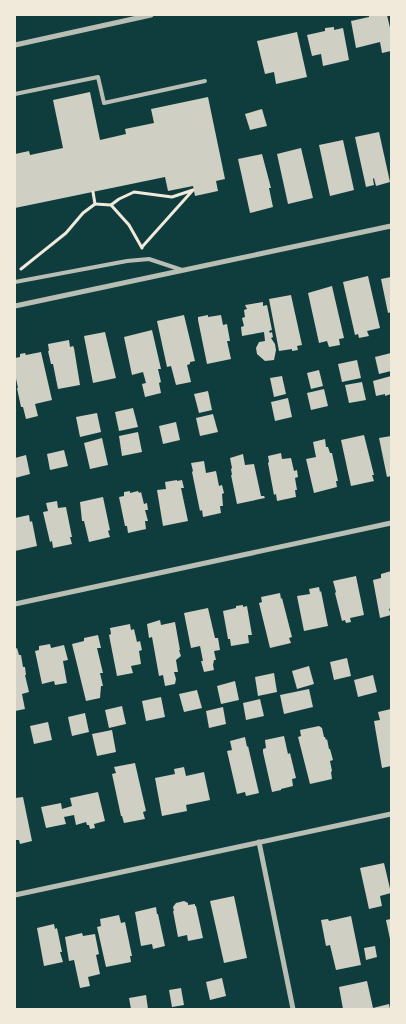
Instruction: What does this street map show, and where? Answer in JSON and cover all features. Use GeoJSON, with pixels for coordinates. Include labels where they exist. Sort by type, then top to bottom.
{"type":"FeatureCollection","features":[{"type":"Feature","properties":{"kind":"street"},"geometry":{"type":"LineString","coordinates":[[15,45],[151,15]]}},
{"type":"Feature","properties":{"kind":"street"},"geometry":{"type":"LineString","coordinates":[[15,306],[391,226]]}},
{"type":"Feature","properties":{"kind":"street"},"geometry":{"type":"LineString","coordinates":[[15,604],[391,523]]}},
{"type":"Feature","properties":{"kind":"street"},"geometry":{"type":"LineString","coordinates":[[15,895],[391,814]]}},
{"type":"Feature","properties":{"kind":"street"},"geometry":{"type":"LineString","coordinates":[[259,842],[293,1009]]}},
{"type":"Feature","properties":{"kind":"lane"},"geometry":{"type":"LineString","coordinates":[[15,94],[98,77],[104,103],[205,81]]}},
{"type":"Feature","properties":{"kind":"lane"},"geometry":{"type":"LineString","coordinates":[[15,282],[126,261],[149,259],[184,270]]}},
{"type":"Feature","properties":{"kind":"path"},"geometry":{"type":"LineString","coordinates":[[15,274],[66,232],[82,213],[95,204],[111,205],[134,192],[172,197],[193,190],[142,247]]}},
{"type":"Feature","properties":{"kind":"path"},"geometry":{"type":"LineString","coordinates":[[93,192],[95,204]]}},
{"type":"Feature","properties":{"kind":"path"},"geometry":{"type":"LineString","coordinates":[[111,205],[129,225],[149,259]]}},
{"type":"Feature","properties":{"kind":"building"},"geometry":{"type":"Polygon","coordinates":[[[369,15],[387,15],[391,32],[391,51],[382,53],[380,42],[356,48],[351,21],[369,17],[369,15]]]}},
{"type":"Feature","properties":{"kind":"building"},"geometry":{"type":"Polygon","coordinates":[[[334,27],[334,30],[343,28],[349,60],[323,66],[321,54],[312,56],[307,35],[325,31],[325,28],[334,27]]]}},
{"type":"Feature","properties":{"kind":"building"},"geometry":{"type":"Polygon","coordinates":[[[297,32],[307,77],[276,84],[274,72],[265,74],[257,41],[297,32]]]}},
{"type":"Feature","properties":{"kind":"building"},"geometry":{"type":"Polygon","coordinates":[[[90,92],[100,140],[126,134],[125,129],[154,123],[151,109],[208,97],[225,179],[216,181],[218,191],[195,196],[193,186],[168,191],[165,177],[15,208],[15,154],[29,151],[30,155],[63,148],[53,100],[90,92]]]}},
{"type":"Feature","properties":{"kind":"building"},"geometry":{"type":"Polygon","coordinates":[[[262,109],[267,126],[250,130],[245,114],[262,109]]]}},
{"type":"Feature","properties":{"kind":"building"},"geometry":{"type":"Polygon","coordinates":[[[379,132],[390,182],[376,186],[374,178],[374,185],[366,187],[355,137],[379,132]]]}},
{"type":"Feature","properties":{"kind":"building"},"geometry":{"type":"Polygon","coordinates":[[[343,140],[354,190],[330,196],[319,145],[343,140]]]}},
{"type":"Feature","properties":{"kind":"building"},"geometry":{"type":"Polygon","coordinates":[[[301,148],[313,198],[288,204],[277,154],[301,148]]]}},
{"type":"Feature","properties":{"kind":"building"},"geometry":{"type":"Polygon","coordinates":[[[262,154],[271,188],[269,188],[273,207],[250,213],[238,159],[262,154]]]}},
{"type":"Feature","properties":{"kind":"building"},"geometry":{"type":"Polygon","coordinates":[[[368,276],[380,328],[367,331],[369,336],[359,338],[358,334],[355,335],[343,282],[368,276]]]}},
{"type":"Feature","properties":{"kind":"building"},"geometry":{"type":"Polygon","coordinates":[[[391,277],[391,312],[388,313],[381,279],[391,277]]]}},
{"type":"Feature","properties":{"kind":"building"},"geometry":{"type":"Polygon","coordinates":[[[332,286],[344,338],[339,339],[340,345],[329,347],[327,341],[319,343],[308,293],[332,286]]]}},
{"type":"Feature","properties":{"kind":"building"},"geometry":{"type":"Polygon","coordinates":[[[291,295],[302,345],[297,346],[298,350],[279,351],[269,299],[291,295]]]}},
{"type":"Feature","properties":{"kind":"building"},"geometry":{"type":"Polygon","coordinates":[[[263,302],[263,306],[267,305],[272,330],[269,331],[270,333],[272,332],[273,337],[271,338],[276,350],[274,360],[265,361],[257,354],[256,348],[259,342],[265,341],[264,332],[242,336],[241,327],[244,326],[242,318],[245,317],[244,310],[247,309],[245,305],[263,302]]]}},
{"type":"Feature","properties":{"kind":"building"},"geometry":{"type":"Polygon","coordinates":[[[184,315],[195,361],[187,365],[191,382],[176,385],[171,366],[167,367],[157,321],[184,315]]]}},
{"type":"Feature","properties":{"kind":"building"},"geometry":{"type":"Polygon","coordinates":[[[208,315],[208,317],[221,315],[223,325],[227,324],[230,341],[227,341],[231,359],[207,364],[198,317],[208,315]]]}},
{"type":"Feature","properties":{"kind":"building"},"geometry":{"type":"Polygon","coordinates":[[[152,330],[161,369],[158,369],[161,393],[145,397],[142,384],[146,383],[143,372],[132,375],[124,337],[152,330]]]}},
{"type":"Feature","properties":{"kind":"building"},"geometry":{"type":"Polygon","coordinates":[[[105,332],[116,378],[93,383],[84,336],[105,332]]]}},
{"type":"Feature","properties":{"kind":"building"},"geometry":{"type":"Polygon","coordinates":[[[69,340],[70,347],[73,346],[74,348],[80,385],[58,389],[53,364],[51,364],[48,351],[48,344],[69,340]]]}},
{"type":"Feature","properties":{"kind":"building"},"geometry":{"type":"Polygon","coordinates":[[[41,352],[52,400],[35,404],[38,416],[26,419],[17,388],[15,358],[20,357],[20,354],[25,353],[26,355],[41,352]]]}},
{"type":"Feature","properties":{"kind":"building"},"geometry":{"type":"Polygon","coordinates":[[[391,353],[391,371],[379,374],[375,357],[391,353]]]}},
{"type":"Feature","properties":{"kind":"building"},"geometry":{"type":"Polygon","coordinates":[[[357,360],[361,378],[342,382],[338,364],[357,360]]]}},
{"type":"Feature","properties":{"kind":"building"},"geometry":{"type":"Polygon","coordinates":[[[319,370],[323,386],[311,389],[307,373],[319,370]]]}},
{"type":"Feature","properties":{"kind":"building"},"geometry":{"type":"Polygon","coordinates":[[[282,376],[286,394],[274,397],[270,378],[282,376]]]}},
{"type":"Feature","properties":{"kind":"building"},"geometry":{"type":"Polygon","coordinates":[[[391,376],[391,394],[376,396],[373,381],[391,376]]]}},
{"type":"Feature","properties":{"kind":"building"},"geometry":{"type":"Polygon","coordinates":[[[362,382],[366,400],[349,403],[345,385],[362,382]]]}},
{"type":"Feature","properties":{"kind":"building"},"geometry":{"type":"Polygon","coordinates":[[[324,389],[328,406],[311,410],[307,393],[324,389]]]}},
{"type":"Feature","properties":{"kind":"building"},"geometry":{"type":"Polygon","coordinates":[[[208,391],[212,410],[199,413],[194,394],[208,391]]]}},
{"type":"Feature","properties":{"kind":"building"},"geometry":{"type":"Polygon","coordinates":[[[288,398],[292,417],[275,421],[271,402],[288,398]]]}},
{"type":"Feature","properties":{"kind":"building"},"geometry":{"type":"Polygon","coordinates":[[[133,408],[138,427],[119,431],[115,412],[133,408]]]}},
{"type":"Feature","properties":{"kind":"building"},"geometry":{"type":"Polygon","coordinates":[[[97,413],[101,432],[80,437],[76,417],[97,413]]]}},
{"type":"Feature","properties":{"kind":"building"},"geometry":{"type":"Polygon","coordinates":[[[213,414],[218,432],[200,436],[196,418],[213,414]]]}},
{"type":"Feature","properties":{"kind":"building"},"geometry":{"type":"Polygon","coordinates":[[[176,422],[180,440],[163,444],[159,426],[176,422]]]}},
{"type":"Feature","properties":{"kind":"building"},"geometry":{"type":"Polygon","coordinates":[[[138,432],[142,452],[122,456],[119,436],[138,432]]]}},
{"type":"Feature","properties":{"kind":"building"},"geometry":{"type":"Polygon","coordinates":[[[364,435],[374,481],[351,486],[341,440],[364,435]]]}},
{"type":"Feature","properties":{"kind":"building"},"geometry":{"type":"Polygon","coordinates":[[[391,436],[391,476],[387,477],[379,438],[391,436]]]}},
{"type":"Feature","properties":{"kind":"building"},"geometry":{"type":"Polygon","coordinates":[[[102,438],[108,465],[90,469],[84,443],[102,438]]]}},
{"type":"Feature","properties":{"kind":"building"},"geometry":{"type":"Polygon","coordinates":[[[325,439],[326,447],[332,453],[338,481],[336,481],[337,487],[314,493],[306,459],[316,457],[313,442],[325,439]]]}},
{"type":"Feature","properties":{"kind":"building"},"geometry":{"type":"Polygon","coordinates":[[[64,450],[68,466],[50,470],[47,454],[64,450]]]}},
{"type":"Feature","properties":{"kind":"building"},"geometry":{"type":"Polygon","coordinates":[[[281,453],[282,459],[291,458],[294,471],[297,470],[298,477],[295,478],[297,490],[295,490],[296,497],[277,501],[276,494],[274,495],[268,456],[281,453]]]}},
{"type":"Feature","properties":{"kind":"building"},"geometry":{"type":"Polygon","coordinates":[[[243,454],[245,465],[254,464],[261,496],[265,498],[237,504],[231,475],[230,458],[243,454]]]}},
{"type":"Feature","properties":{"kind":"building"},"geometry":{"type":"Polygon","coordinates":[[[26,455],[30,474],[15,478],[15,458],[26,455]]]}},
{"type":"Feature","properties":{"kind":"building"},"geometry":{"type":"Polygon","coordinates":[[[204,461],[206,473],[216,471],[219,486],[222,485],[224,493],[222,494],[223,506],[220,506],[221,513],[203,517],[202,510],[200,511],[191,463],[204,461]]]}},
{"type":"Feature","properties":{"kind":"building"},"geometry":{"type":"Polygon","coordinates":[[[182,480],[184,488],[181,488],[188,521],[163,526],[157,490],[166,489],[165,482],[182,480]]]}},
{"type":"Feature","properties":{"kind":"building"},"geometry":{"type":"Polygon","coordinates":[[[130,491],[130,493],[141,492],[144,504],[147,503],[148,510],[145,510],[148,521],[145,521],[146,529],[128,533],[119,497],[124,496],[124,492],[130,491]]]}},
{"type":"Feature","properties":{"kind":"building"},"geometry":{"type":"Polygon","coordinates":[[[103,497],[110,537],[89,542],[84,521],[82,521],[80,502],[103,497]]]}},
{"type":"Feature","properties":{"kind":"building"},"geometry":{"type":"Polygon","coordinates":[[[57,501],[58,508],[66,507],[72,544],[53,548],[43,512],[48,511],[46,503],[57,501]]]}},
{"type":"Feature","properties":{"kind":"building"},"geometry":{"type":"Polygon","coordinates":[[[29,515],[37,546],[15,551],[15,518],[29,515]]]}},
{"type":"Feature","properties":{"kind":"building"},"geometry":{"type":"Polygon","coordinates":[[[391,571],[391,608],[389,609],[391,615],[380,618],[373,580],[381,578],[381,574],[391,571]]]}},
{"type":"Feature","properties":{"kind":"building"},"geometry":{"type":"Polygon","coordinates":[[[356,576],[364,615],[350,618],[351,622],[346,623],[345,620],[342,621],[333,581],[356,576]]]}},
{"type":"Feature","properties":{"kind":"building"},"geometry":{"type":"Polygon","coordinates":[[[319,587],[328,626],[304,631],[297,596],[310,594],[309,589],[319,587]]]}},
{"type":"Feature","properties":{"kind":"building"},"geometry":{"type":"Polygon","coordinates":[[[280,593],[292,637],[289,638],[291,643],[270,648],[259,603],[262,602],[261,597],[280,593]]]}},
{"type":"Feature","properties":{"kind":"building"},"geometry":{"type":"Polygon","coordinates":[[[243,605],[243,607],[247,606],[252,635],[248,635],[249,643],[231,646],[223,611],[243,605]]]}},
{"type":"Feature","properties":{"kind":"building"},"geometry":{"type":"Polygon","coordinates":[[[208,608],[215,638],[218,638],[220,650],[214,651],[216,660],[214,660],[213,665],[214,670],[204,672],[200,646],[191,648],[184,613],[208,608]]]}},
{"type":"Feature","properties":{"kind":"building"},"geometry":{"type":"Polygon","coordinates":[[[160,620],[161,625],[175,622],[181,656],[176,660],[178,672],[174,672],[175,684],[165,686],[163,675],[159,676],[152,637],[149,638],[147,624],[160,620]]]}},
{"type":"Feature","properties":{"kind":"building"},"geometry":{"type":"Polygon","coordinates":[[[130,624],[131,630],[134,629],[137,642],[140,641],[142,650],[139,651],[141,664],[131,666],[133,673],[117,676],[109,635],[111,634],[110,628],[130,624]]]}},
{"type":"Feature","properties":{"kind":"building"},"geometry":{"type":"Polygon","coordinates":[[[98,635],[101,648],[97,648],[103,673],[100,673],[103,686],[101,686],[100,698],[86,701],[72,644],[84,641],[84,638],[98,635]]]}},
{"type":"Feature","properties":{"kind":"building"},"geometry":{"type":"Polygon","coordinates":[[[50,644],[51,648],[64,645],[68,660],[63,661],[67,683],[55,685],[54,681],[42,684],[35,651],[39,650],[39,646],[50,644]]]}},
{"type":"Feature","properties":{"kind":"building"},"geometry":{"type":"Polygon","coordinates":[[[17,648],[19,655],[21,655],[23,667],[25,667],[29,692],[22,694],[25,709],[15,711],[15,649],[17,648]]]}},
{"type":"Feature","properties":{"kind":"building"},"geometry":{"type":"Polygon","coordinates":[[[347,658],[351,676],[334,680],[330,662],[347,658]]]}},
{"type":"Feature","properties":{"kind":"building"},"geometry":{"type":"Polygon","coordinates":[[[309,666],[314,684],[297,689],[292,671],[309,666]]]}},
{"type":"Feature","properties":{"kind":"building"},"geometry":{"type":"Polygon","coordinates":[[[274,673],[277,692],[258,696],[255,677],[274,673]]]}},
{"type":"Feature","properties":{"kind":"building"},"geometry":{"type":"Polygon","coordinates":[[[373,675],[377,692],[358,697],[354,680],[373,675]]]}},
{"type":"Feature","properties":{"kind":"building"},"geometry":{"type":"Polygon","coordinates":[[[235,681],[239,700],[221,704],[217,686],[235,681]]]}},
{"type":"Feature","properties":{"kind":"building"},"geometry":{"type":"Polygon","coordinates":[[[309,689],[313,707],[284,714],[280,695],[309,689]]]}},
{"type":"Feature","properties":{"kind":"building"},"geometry":{"type":"Polygon","coordinates":[[[197,690],[202,708],[184,712],[179,694],[197,690]]]}},
{"type":"Feature","properties":{"kind":"building"},"geometry":{"type":"Polygon","coordinates":[[[161,697],[165,717],[146,721],[142,701],[161,697]]]}},
{"type":"Feature","properties":{"kind":"building"},"geometry":{"type":"Polygon","coordinates":[[[260,699],[264,716],[246,720],[243,703],[260,699]]]}},
{"type":"Feature","properties":{"kind":"building"},"geometry":{"type":"Polygon","coordinates":[[[122,706],[126,724],[109,728],[105,710],[122,706]]]}},
{"type":"Feature","properties":{"kind":"building"},"geometry":{"type":"Polygon","coordinates":[[[223,707],[226,724],[209,728],[206,711],[223,707]]]}},
{"type":"Feature","properties":{"kind":"building"},"geometry":{"type":"Polygon","coordinates":[[[391,709],[391,766],[382,768],[374,721],[380,720],[378,712],[391,709]]]}},
{"type":"Feature","properties":{"kind":"building"},"geometry":{"type":"Polygon","coordinates":[[[85,713],[89,732],[72,736],[68,717],[85,713]]]}},
{"type":"Feature","properties":{"kind":"building"},"geometry":{"type":"Polygon","coordinates":[[[48,722],[52,740],[34,744],[30,726],[48,722]]]}},
{"type":"Feature","properties":{"kind":"building"},"geometry":{"type":"Polygon","coordinates":[[[319,726],[322,728],[324,737],[327,739],[333,760],[330,761],[332,779],[310,784],[298,737],[301,736],[300,730],[319,726]]]}},
{"type":"Feature","properties":{"kind":"building"},"geometry":{"type":"Polygon","coordinates":[[[112,730],[116,752],[97,756],[92,734],[112,730]]]}},
{"type":"Feature","properties":{"kind":"building"},"geometry":{"type":"Polygon","coordinates":[[[284,736],[296,778],[292,779],[293,786],[272,792],[263,749],[266,748],[265,740],[284,736]]]}},
{"type":"Feature","properties":{"kind":"building"},"geometry":{"type":"Polygon","coordinates":[[[245,737],[259,793],[246,796],[245,792],[237,794],[227,751],[232,750],[230,741],[245,737]]]}},
{"type":"Feature","properties":{"kind":"building"},"geometry":{"type":"Polygon","coordinates":[[[135,763],[146,811],[143,812],[145,819],[124,823],[112,774],[116,773],[114,767],[135,763]]]}},
{"type":"Feature","properties":{"kind":"building"},"geometry":{"type":"Polygon","coordinates":[[[184,767],[186,776],[204,772],[210,800],[186,805],[187,811],[162,816],[155,778],[175,774],[174,769],[184,767]]]}},
{"type":"Feature","properties":{"kind":"building"},"geometry":{"type":"Polygon","coordinates":[[[98,792],[105,821],[94,824],[95,828],[90,829],[86,822],[76,825],[74,815],[64,817],[66,824],[46,828],[41,807],[61,803],[62,809],[72,806],[70,798],[98,792]]]}},
{"type":"Feature","properties":{"kind":"building"},"geometry":{"type":"Polygon","coordinates":[[[23,797],[32,841],[20,844],[19,840],[15,840],[15,798],[23,797]]]}},
{"type":"Feature","properties":{"kind":"building"},"geometry":{"type":"Polygon","coordinates":[[[384,863],[391,893],[380,896],[382,906],[369,909],[360,868],[384,863]]]}},
{"type":"Feature","properties":{"kind":"building"},"geometry":{"type":"Polygon","coordinates":[[[234,896],[247,958],[224,963],[210,901],[234,896]]]}},
{"type":"Feature","properties":{"kind":"building"},"geometry":{"type":"Polygon","coordinates":[[[184,901],[188,905],[195,904],[203,938],[188,941],[187,935],[178,937],[173,907],[176,903],[184,901]]]}},
{"type":"Feature","properties":{"kind":"building"},"geometry":{"type":"Polygon","coordinates":[[[156,907],[165,946],[153,949],[152,944],[141,946],[135,912],[156,907]]]}},
{"type":"Feature","properties":{"kind":"building"},"geometry":{"type":"Polygon","coordinates":[[[119,915],[121,923],[125,922],[132,956],[130,956],[131,962],[106,967],[97,927],[101,926],[100,919],[119,915]]]}},
{"type":"Feature","properties":{"kind":"building"},"geometry":{"type":"Polygon","coordinates":[[[351,916],[361,965],[336,970],[330,945],[326,946],[321,920],[328,919],[329,921],[351,916]]]}},
{"type":"Feature","properties":{"kind":"building"},"geometry":{"type":"Polygon","coordinates":[[[391,919],[391,939],[390,939],[386,920],[391,919]]]}},
{"type":"Feature","properties":{"kind":"building"},"geometry":{"type":"Polygon","coordinates":[[[54,924],[55,929],[57,928],[63,962],[44,966],[37,928],[54,924]]]}},
{"type":"Feature","properties":{"kind":"building"},"geometry":{"type":"Polygon","coordinates":[[[82,933],[83,936],[95,934],[99,954],[96,955],[100,974],[88,977],[90,986],[80,988],[74,960],[69,961],[65,937],[82,933]]]}},
{"type":"Feature","properties":{"kind":"building"},"geometry":{"type":"Polygon","coordinates":[[[375,946],[377,957],[366,960],[364,948],[375,946]]]}},
{"type":"Feature","properties":{"kind":"building"},"geometry":{"type":"Polygon","coordinates":[[[222,978],[226,996],[210,1000],[206,982],[222,978]]]}},
{"type":"Feature","properties":{"kind":"building"},"geometry":{"type":"Polygon","coordinates":[[[367,981],[373,1008],[389,1004],[390,1009],[343,1009],[339,987],[367,981]]]}},
{"type":"Feature","properties":{"kind":"building"},"geometry":{"type":"Polygon","coordinates":[[[181,988],[184,1005],[172,1007],[169,990],[181,988]]]}},
{"type":"Feature","properties":{"kind":"building"},"geometry":{"type":"Polygon","coordinates":[[[146,995],[148,1009],[131,1009],[129,998],[146,995]]]}}]}
